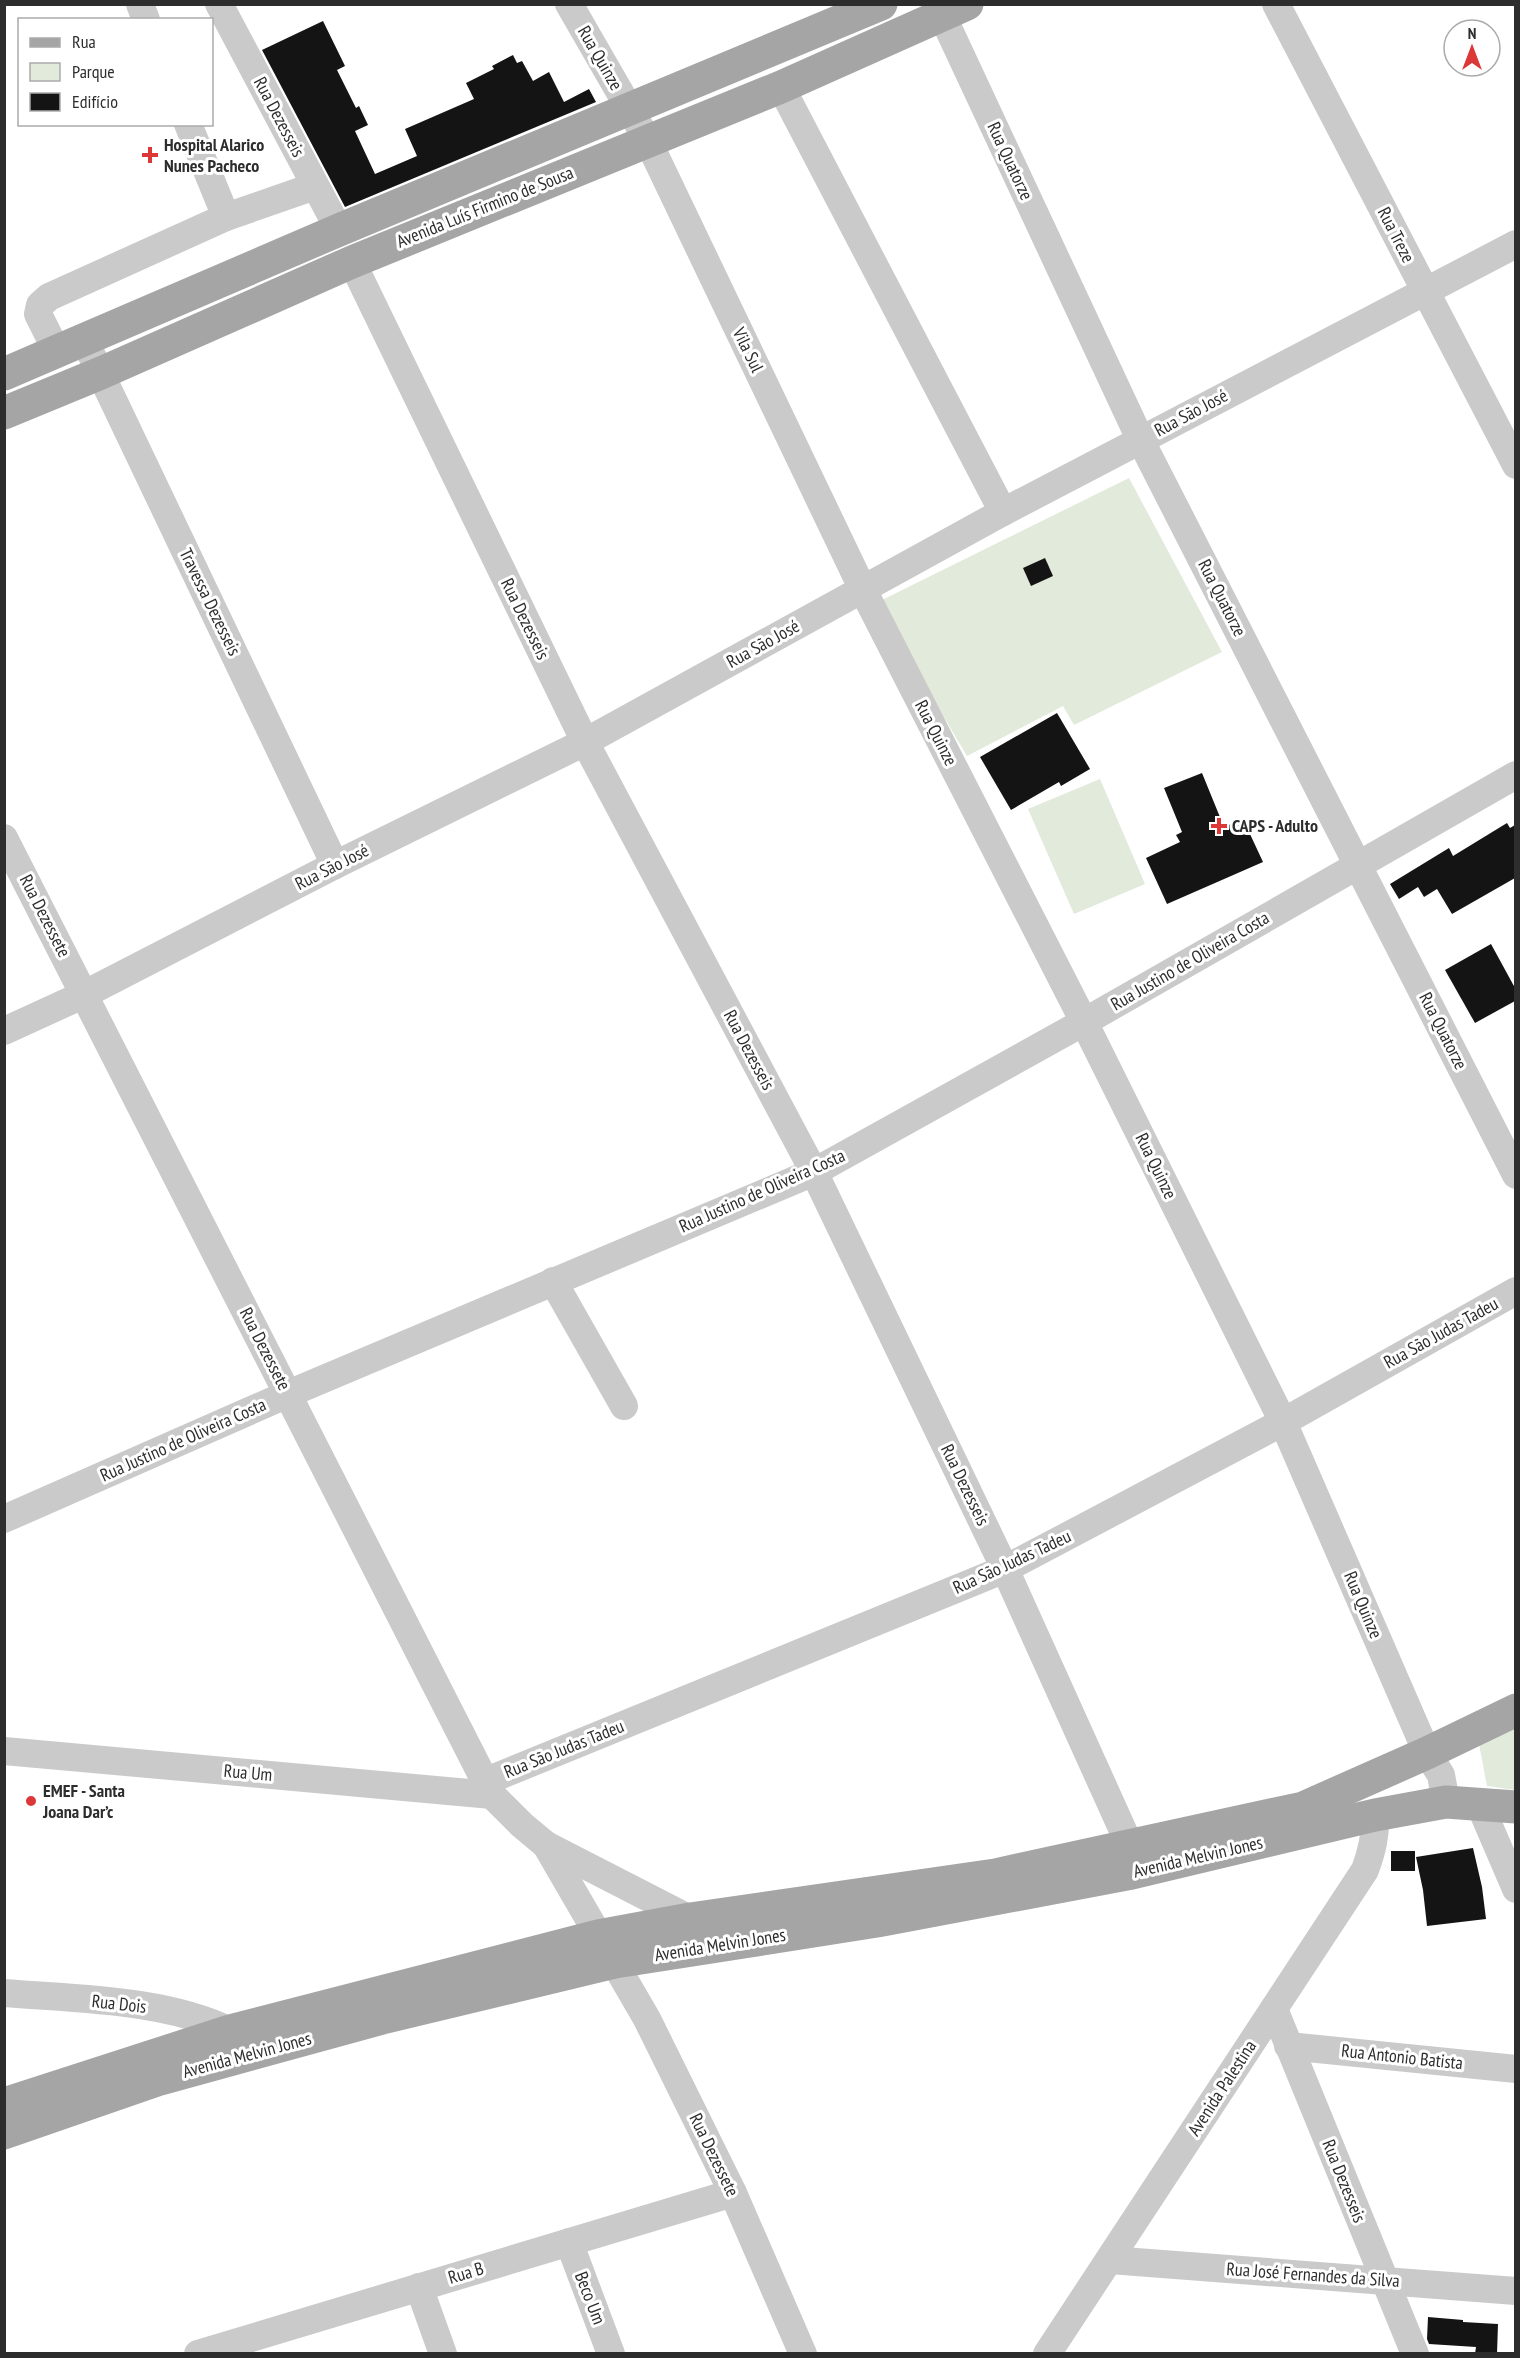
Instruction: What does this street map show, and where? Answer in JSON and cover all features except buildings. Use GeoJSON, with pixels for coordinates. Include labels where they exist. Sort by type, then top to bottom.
{"type":"FeatureCollection","features":[{"type":"Feature","properties":{"kind":"main road","name":"Avenida Luís Firmino de Sousa"},"geometry":{"type":"LineString","coordinates":[[4,374],[339,230],[630,111],[881,4]]}},
{"type":"Feature","properties":{"kind":"main road","name":"Avenida Luís Firmino de Sousa"},"geometry":{"type":"LineString","coordinates":[[4,413],[101,373],[352,262],[781,87],[955,10]]}},
{"type":"Feature","properties":{"kind":"main road","name":"Avenida Melvin Jones"},"geometry":{"type":"LineString","coordinates":[[4,2133],[160,2079],[382,2018],[606,1949],[690,1919],[995,1875],[1303,1808],[1427,1753],[1515,1710]]}},
{"type":"Feature","properties":{"kind":"main road","name":"Avenida Melvin Jones"},"geometry":{"type":"LineString","coordinates":[[4,2104],[230,2031],[606,1949],[877,1921],[1132,1873],[1375,1815],[1446,1802],[1515,1807]]}},
{"type":"Feature","properties":{"kind":"street","name":"Rua Dezesseis"},"geometry":{"type":"LineString","coordinates":[[219,4],[339,230]]}},
{"type":"Feature","properties":{"kind":"street","name":"Rua Quinze"},"geometry":{"type":"LineString","coordinates":[[569,4],[630,111]]}},
{"type":"Feature","properties":{"kind":"street","name":"Rua Treze"},"geometry":{"type":"LineString","coordinates":[[1276,4],[1515,465]]}},
{"type":"Feature","properties":{"kind":"street","name":"Rua Quatorze"},"geometry":{"type":"LineString","coordinates":[[955,10],[1140,439],[1515,1175]]}},
{"type":"Feature","properties":{"kind":"street"},"geometry":{"type":"LineString","coordinates":[[781,87],[1003,512]]}},
{"type":"Feature","properties":{"kind":"street","name":"Vila Sul"},"geometry":{"type":"LineString","coordinates":[[630,111],[648,141],[863,590]]}},
{"type":"Feature","properties":{"kind":"street"},"geometry":{"type":"LineString","coordinates":[[189,126],[226,218],[315,186]]}},
{"type":"Feature","properties":{"kind":"street","name":"Travessa Dezesseis"},"geometry":{"type":"LineString","coordinates":[[226,218],[50,297],[40,305],[38,314],[101,373],[335,865]]}},
{"type":"Feature","properties":{"kind":"street","name":"Rua São José"},"geometry":{"type":"LineString","coordinates":[[4,1031],[85,994],[335,865],[585,742],[1003,512],[1515,244]]}},
{"type":"Feature","properties":{"kind":"street","name":"Rua Dezesseis"},"geometry":{"type":"LineString","coordinates":[[352,262],[585,742],[814,1172],[1005,1569],[1130,1846]]}},
{"type":"Feature","properties":{"kind":"street","name":"Rua Quinze"},"geometry":{"type":"LineString","coordinates":[[863,590],[1084,1022],[1284,1422],[1427,1753],[1441,1775],[1446,1802]]}},
{"type":"Feature","properties":{"kind":"street","name":"Rua Justino de Oliveira Costa"},"geometry":{"type":"LineString","coordinates":[[4,1518],[288,1394],[814,1172],[1084,1022],[1515,775]]}},
{"type":"Feature","properties":{"kind":"street","name":"Rua Dezessete"},"geometry":{"type":"LineString","coordinates":[[4,838],[488,1788],[522,1825],[546,1845],[690,1919]]}},
{"type":"Feature","properties":{"kind":"street"},"geometry":{"type":"LineString","coordinates":[[553,1281],[624,1406]]}},
{"type":"Feature","properties":{"kind":"street","name":"Rua São Judas Tadeu"},"geometry":{"type":"LineString","coordinates":[[488,1788],[1005,1569],[1284,1422],[1515,1291]]}},
{"type":"Feature","properties":{"kind":"street","name":"Rua Um"},"geometry":{"type":"LineString","coordinates":[[4,1751],[488,1788]]}},
{"type":"Feature","properties":{"kind":"street"},"geometry":{"type":"LineString","coordinates":[[1479,1803],[1515,1889]]}},
{"type":"Feature","properties":{"kind":"street","name":"Avenida Palestina"},"geometry":{"type":"LineString","coordinates":[[1047,2354],[1365,1870],[1373,1848],[1376,1830],[1375,1815]]}},
{"type":"Feature","properties":{"kind":"street","name":"Rua Dezessete"},"geometry":{"type":"LineString","coordinates":[[546,1845],[647,2019],[733,2193],[803,2354]]}},
{"type":"Feature","properties":{"kind":"street","name":"Rua Dois"},"geometry":{"type":"LineString","coordinates":[[4,1993],[147,2006],[208,2020],[230,2031]]}},
{"type":"Feature","properties":{"kind":"street","name":"Rua Dezesseis"},"geometry":{"type":"LineString","coordinates":[[1274,2009],[1415,2354]]}},
{"type":"Feature","properties":{"kind":"street","name":"Rua Antonio Batista"},"geometry":{"type":"LineString","coordinates":[[1288,2046],[1515,2069]]}},
{"type":"Feature","properties":{"kind":"street","name":"Rua B"},"geometry":{"type":"LineString","coordinates":[[198,2354],[267,2344],[419,2287],[733,2193]]}},
{"type":"Feature","properties":{"kind":"street","name":"Beco Um"},"geometry":{"type":"LineString","coordinates":[[569,2242],[611,2354]]}},
{"type":"Feature","properties":{"kind":"street","name":"Rua José Fernandes da Silva"},"geometry":{"type":"LineString","coordinates":[[1110,2260],[1515,2291]]}},
{"type":"Feature","properties":{"kind":"street"},"geometry":{"type":"LineString","coordinates":[[419,2287],[443,2354]]}},
{"type":"Feature","properties":{"kind":"green space"},"geometry":{"type":"Polygon","coordinates":[[[1129,478],[1222,652],[1074,725],[1063,706],[967,756],[876,603],[1129,478]]]}},
{"type":"Feature","properties":{"kind":"green space"},"geometry":{"type":"Polygon","coordinates":[[[1100,779],[1145,884],[1074,914],[1028,809],[1100,779]]]}},
{"type":"Feature","properties":{"kind":"green space"},"geometry":{"type":"Polygon","coordinates":[[[1515,1727],[1515,1790],[1487,1786],[1479,1744],[1515,1727]]]}},
{"type":"Feature","properties":{"kind":"place","name":"Hospital Alarico Nunes Pacheco"},"geometry":{"type":"Point","coordinates":[150,155]}},
{"type":"Feature","properties":{"kind":"place","name":"CAPS - Adulto"},"geometry":{"type":"Point","coordinates":[1219,826]}},
{"type":"Feature","properties":{"kind":"place","name":"EMEF - Santa Joana Dar’c"},"geometry":{"type":"Point","coordinates":[31,1801]}}]}
